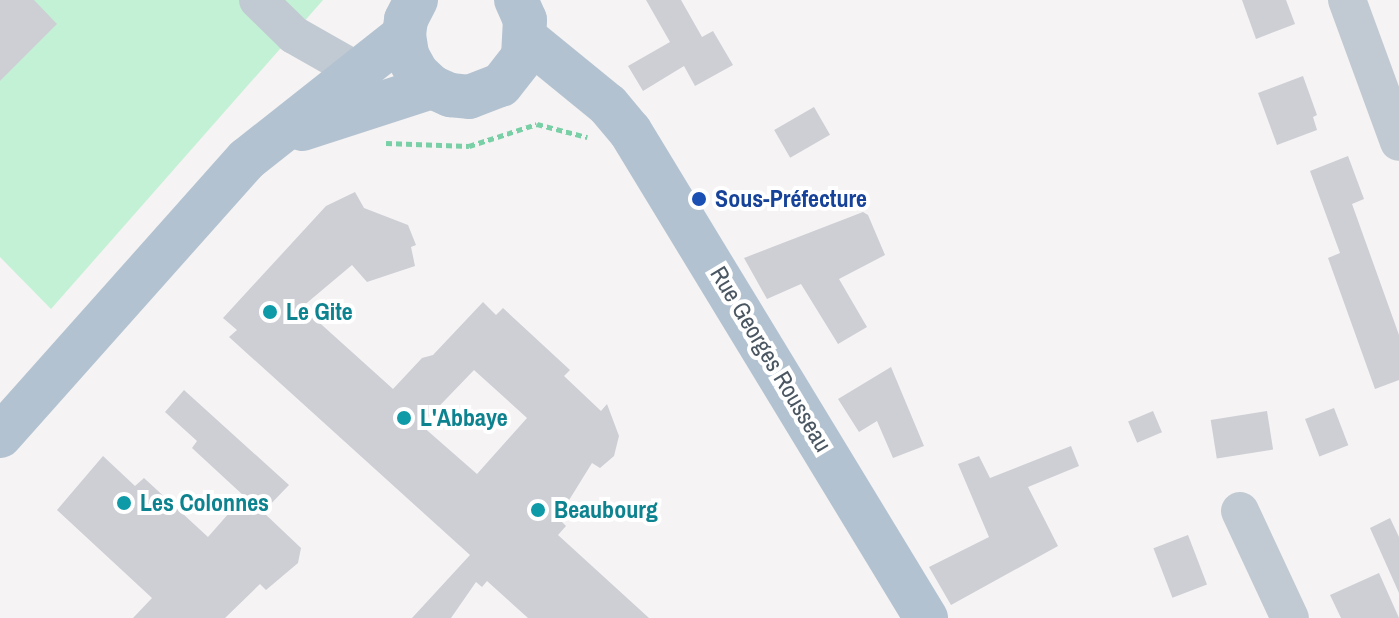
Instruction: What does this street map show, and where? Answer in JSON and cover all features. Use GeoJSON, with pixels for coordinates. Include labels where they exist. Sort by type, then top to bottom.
{"type":"FeatureCollection","features":[{"type":"Feature","properties":{"kind":"main road"},"geometry":{"type":"LineString","coordinates":[[0,436],[247,159],[359,72],[410,18]]}},
{"type":"Feature","properties":{"kind":"main road"},"geometry":{"type":"LineString","coordinates":[[410,18],[407,55],[417,73],[432,87],[450,95],[469,97],[501,85],[523,57],[521,20]]}},
{"type":"Feature","properties":{"kind":"main road","name":"Rue Georges Rousseau"},"geometry":{"type":"LineString","coordinates":[[521,20],[603,126],[630,131],[926,618]]}},
{"type":"Feature","properties":{"kind":"main road"},"geometry":{"type":"LineString","coordinates":[[501,85],[603,126]]}},
{"type":"Feature","properties":{"kind":"main road"},"geometry":{"type":"LineString","coordinates":[[277,138],[432,87]]}},
{"type":"Feature","properties":{"kind":"street"},"geometry":{"type":"LineString","coordinates":[[258,0],[294,35],[359,72]]}},
{"type":"Feature","properties":{"kind":"street"},"geometry":{"type":"LineString","coordinates":[[1347,0],[1399,142]]}},
{"type":"Feature","properties":{"kind":"street"},"geometry":{"type":"LineString","coordinates":[[1240,511],[1290,618]]}},
{"type":"Feature","properties":{"kind":"path"},"geometry":{"type":"LineString","coordinates":[[381,142],[469,146],[537,124],[588,137],[603,126]]}},
{"type":"Feature","properties":{"kind":"green space"},"geometry":{"type":"Polygon","coordinates":[[[0,0],[323,0],[51,309],[0,257],[0,0]]]}},
{"type":"Feature","properties":{"kind":"building"},"geometry":{"type":"Polygon","coordinates":[[[0,0],[34,0],[57,24],[0,81],[0,0]]]}},
{"type":"Feature","properties":{"kind":"building"},"geometry":{"type":"Polygon","coordinates":[[[646,0],[681,0],[702,37],[713,31],[733,65],[695,86],[684,66],[643,91],[628,66],[670,42],[646,0]]]}},
{"type":"Feature","properties":{"kind":"building"},"geometry":{"type":"Polygon","coordinates":[[[1242,0],[1286,0],[1295,24],[1256,39],[1242,0]]]}},
{"type":"Feature","properties":{"kind":"building"},"geometry":{"type":"Polygon","coordinates":[[[1303,76],[1317,115],[1313,117],[1317,130],[1277,145],[1258,93],[1303,76]]]}},
{"type":"Feature","properties":{"kind":"building"},"geometry":{"type":"Polygon","coordinates":[[[814,107],[830,135],[790,158],[774,130],[814,107]]]}},
{"type":"Feature","properties":{"kind":"building"},"geometry":{"type":"Polygon","coordinates":[[[1348,156],[1364,199],[1352,204],[1399,335],[1399,380],[1375,389],[1328,258],[1340,253],[1310,171],[1348,156]]]}},
{"type":"Feature","properties":{"kind":"building"},"geometry":{"type":"Polygon","coordinates":[[[355,192],[364,208],[408,225],[416,245],[411,247],[415,266],[367,282],[352,265],[302,307],[393,389],[422,358],[433,355],[483,302],[496,315],[503,308],[570,370],[564,376],[601,411],[607,404],[619,436],[614,456],[600,468],[592,463],[558,518],[566,526],[558,535],[649,618],[528,618],[487,581],[482,587],[476,582],[451,618],[412,618],[470,555],[229,337],[237,330],[223,318],[326,206],[355,192]],[[474,370],[421,425],[477,474],[527,418],[474,370]]]}},
{"type":"Feature","properties":{"kind":"building"},"geometry":{"type":"Polygon","coordinates":[[[863,212],[868,215],[885,255],[839,279],[867,327],[838,344],[801,284],[767,299],[744,258],[863,212]]]}},
{"type":"Feature","properties":{"kind":"building"},"geometry":{"type":"Polygon","coordinates":[[[891,367],[924,446],[893,458],[877,421],[859,432],[838,399],[891,367]]]}},
{"type":"Feature","properties":{"kind":"building","name":"Les Colonnes"},"geometry":{"type":"Polygon","coordinates":[[[184,390],[289,485],[263,512],[301,548],[298,563],[266,590],[260,584],[225,618],[133,618],[152,598],[57,510],[103,456],[135,486],[144,478],[208,537],[244,496],[192,448],[197,441],[165,412],[184,390]]]}},
{"type":"Feature","properties":{"kind":"building"},"geometry":{"type":"Polygon","coordinates":[[[1334,408],[1348,445],[1319,456],[1305,419],[1334,408]]]}},
{"type":"Feature","properties":{"kind":"building"},"geometry":{"type":"Polygon","coordinates":[[[1153,411],[1162,432],[1137,443],[1128,422],[1153,411]]]}},
{"type":"Feature","properties":{"kind":"building"},"geometry":{"type":"Polygon","coordinates":[[[1267,411],[1273,450],[1217,458],[1211,420],[1267,411]]]}},
{"type":"Feature","properties":{"kind":"building"},"geometry":{"type":"Polygon","coordinates":[[[1071,446],[1079,466],[1028,487],[1058,546],[951,605],[929,567],[989,537],[958,464],[979,456],[990,478],[1071,446]]]}},
{"type":"Feature","properties":{"kind":"building"},"geometry":{"type":"Polygon","coordinates":[[[1390,518],[1399,537],[1399,593],[1370,528],[1390,518]]]}},
{"type":"Feature","properties":{"kind":"building"},"geometry":{"type":"Polygon","coordinates":[[[1188,535],[1207,584],[1172,598],[1153,548],[1188,535]]]}},
{"type":"Feature","properties":{"kind":"building"},"geometry":{"type":"Polygon","coordinates":[[[1379,573],[1399,618],[1341,618],[1330,595],[1379,573]]]}},
{"type":"Feature","properties":{"kind":"place","name":"Sous-Préfecture"},"geometry":{"type":"Point","coordinates":[699,199]}},
{"type":"Feature","properties":{"kind":"place","name":"Le Gite"},"geometry":{"type":"Point","coordinates":[270,312]}},
{"type":"Feature","properties":{"kind":"place","name":"L'Abbaye"},"geometry":{"type":"Point","coordinates":[404,418]}},
{"type":"Feature","properties":{"kind":"place","name":"Les Colonnes"},"geometry":{"type":"Point","coordinates":[124,503]}},
{"type":"Feature","properties":{"kind":"place","name":"Beaubourg"},"geometry":{"type":"Point","coordinates":[538,510]}}]}
